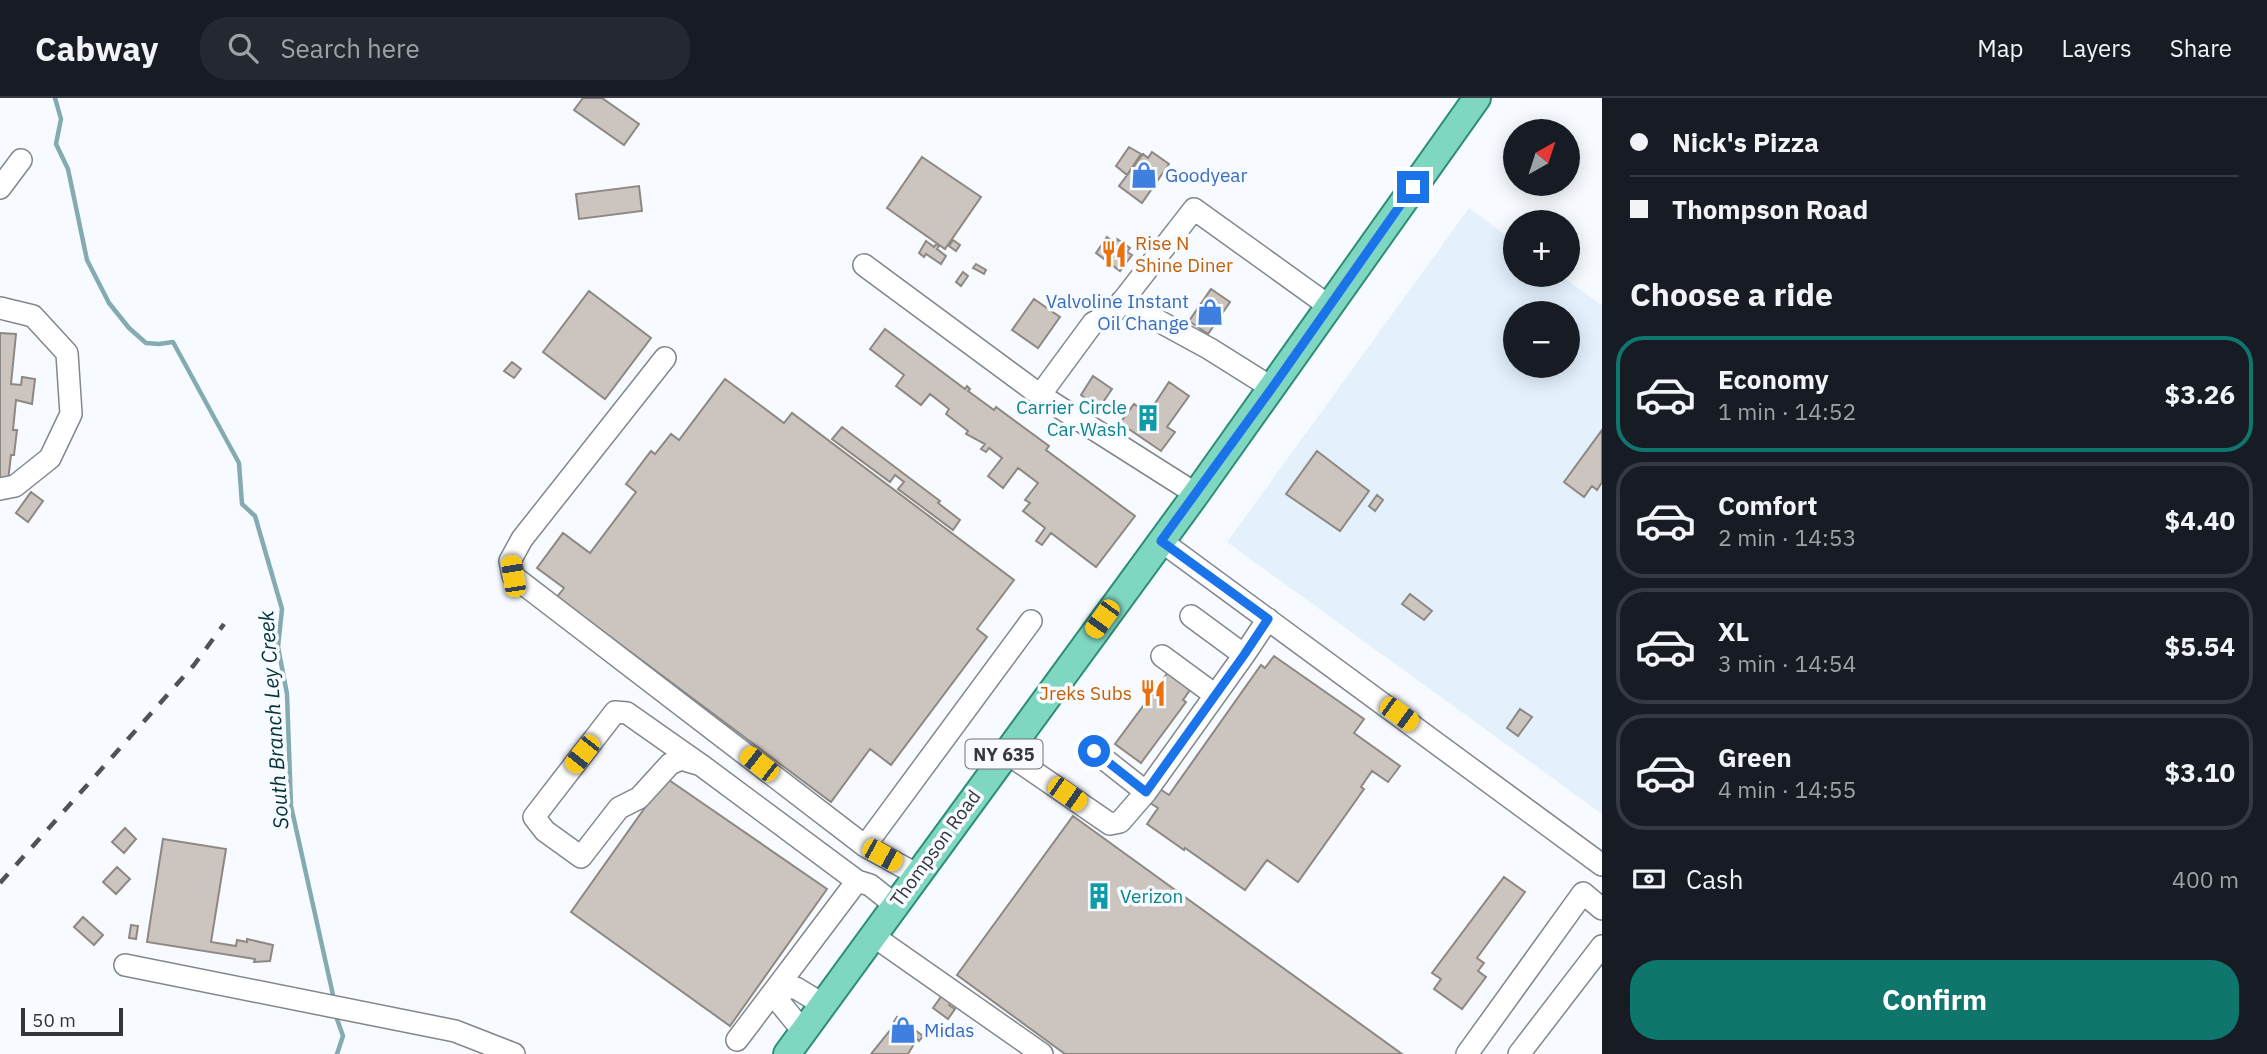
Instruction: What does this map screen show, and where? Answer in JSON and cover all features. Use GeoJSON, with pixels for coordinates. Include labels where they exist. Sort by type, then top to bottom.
{"type":"FeatureCollection","features":[{"type":"Feature","properties":{"kind":"main road","name":"Thompson Road"},"geometry":{"type":"LineString","coordinates":[[786,1054],[1196,494],[1477,98]]}},
{"type":"Feature","properties":{"kind":"lane"},"geometry":{"type":"LineString","coordinates":[[0,188],[21,160]]}},
{"type":"Feature","properties":{"kind":"lane"},"geometry":{"type":"LineString","coordinates":[[1040,395],[1093,323],[1114,312],[1194,209],[1329,306]]}},
{"type":"Feature","properties":{"kind":"lane"},"geometry":{"type":"LineString","coordinates":[[864,265],[1040,395],[1196,494]]}},
{"type":"Feature","properties":{"kind":"lane"},"geometry":{"type":"LineString","coordinates":[[1122,301],[1210,349],[1272,388]]}},
{"type":"Feature","properties":{"kind":"lane"},"geometry":{"type":"LineString","coordinates":[[0,308],[33,316],[67,353],[71,414],[50,458],[15,486],[0,489]]}},
{"type":"Feature","properties":{"kind":"lane"},"geometry":{"type":"LineString","coordinates":[[665,358],[522,539],[510,561],[513,576],[865,846],[916,874]]}},
{"type":"Feature","properties":{"kind":"lane"},"geometry":{"type":"LineString","coordinates":[[1161,541],[1602,865]]}},
{"type":"Feature","properties":{"kind":"lane"},"geometry":{"type":"LineString","coordinates":[[1191,616],[1244,655]]}},
{"type":"Feature","properties":{"kind":"lane"},"geometry":{"type":"LineString","coordinates":[[1005,752],[1110,824],[1120,822],[1146,792],[1268,619]]}},
{"type":"Feature","properties":{"kind":"lane"},"geometry":{"type":"LineString","coordinates":[[865,846],[1031,621]]}},
{"type":"Feature","properties":{"kind":"lane"},"geometry":{"type":"LineString","coordinates":[[1162,656],[1215,695]]}},
{"type":"Feature","properties":{"kind":"lane"},"geometry":{"type":"LineString","coordinates":[[701,765],[681,759],[670,764],[639,798],[619,808],[581,857],[545,831],[534,817],[615,712],[627,713],[701,765],[857,881],[870,885],[894,904]]}},
{"type":"Feature","properties":{"kind":"lane"},"geometry":{"type":"LineString","coordinates":[[1094,751],[1146,792]]}},
{"type":"Feature","properties":{"kind":"lane"},"geometry":{"type":"LineString","coordinates":[[737,1040],[857,881]]}},
{"type":"Feature","properties":{"kind":"lane"},"geometry":{"type":"LineString","coordinates":[[1466,1054],[1583,893],[1602,909]]}},
{"type":"Feature","properties":{"kind":"lane"},"geometry":{"type":"LineString","coordinates":[[872,935],[1042,1054]]}},
{"type":"Feature","properties":{"kind":"lane"},"geometry":{"type":"LineString","coordinates":[[1519,1054],[1602,946]]}},
{"type":"Feature","properties":{"kind":"lane"},"geometry":{"type":"LineString","coordinates":[[125,965],[455,1031],[514,1054]]}},
{"type":"Feature","properties":{"kind":"lane"},"geometry":{"type":"LineString","coordinates":[[778,988],[796,988],[822,1004]]}},
{"type":"Feature","properties":{"kind":"lane"},"geometry":{"type":"LineString","coordinates":[[778,988],[780,1003],[803,1031]]}},
{"type":"Feature","properties":{"kind":"shaded area"},"geometry":{"type":"Polygon","coordinates":[[[1469,208],[1503,233],[1503,287],[1577,287],[1602,305],[1602,814],[1227,542],[1469,208]]]}},
{"type":"Feature","properties":{"kind":"building"},"geometry":{"type":"Polygon","coordinates":[[[583,98],[602,98],[639,124],[624,145],[574,110],[583,98]]]}},
{"type":"Feature","properties":{"kind":"building"},"geometry":{"type":"Polygon","coordinates":[[[1129,147],[1141,154],[1127,175],[1116,166],[1129,147]]]}},
{"type":"Feature","properties":{"kind":"building","name":"Goodyear"},"geometry":{"type":"Polygon","coordinates":[[[1152,152],[1169,164],[1142,203],[1119,186],[1143,154],[1148,158],[1152,152]]]}},
{"type":"Feature","properties":{"kind":"building"},"geometry":{"type":"Polygon","coordinates":[[[922,157],[981,197],[945,249],[887,208],[922,157]]]}},
{"type":"Feature","properties":{"kind":"building"},"geometry":{"type":"Polygon","coordinates":[[[639,186],[642,211],[579,219],[576,194],[639,186]]]}},
{"type":"Feature","properties":{"kind":"building","name":"Rise N Shine Diner"},"geometry":{"type":"Polygon","coordinates":[[[1107,237],[1115,243],[1117,239],[1130,248],[1127,252],[1132,255],[1120,271],[1096,253],[1107,237]]]}},
{"type":"Feature","properties":{"kind":"building"},"geometry":{"type":"Polygon","coordinates":[[[953,240],[960,245],[956,251],[949,246],[953,240]]]}},
{"type":"Feature","properties":{"kind":"building"},"geometry":{"type":"Polygon","coordinates":[[[926,241],[934,247],[936,244],[939,246],[937,249],[946,256],[941,264],[926,254],[924,257],[919,253],[926,241]]]}},
{"type":"Feature","properties":{"kind":"building"},"geometry":{"type":"Polygon","coordinates":[[[976,264],[986,270],[984,274],[973,268],[976,264]]]}},
{"type":"Feature","properties":{"kind":"building"},"geometry":{"type":"Polygon","coordinates":[[[963,272],[968,276],[961,286],[956,282],[963,272]]]}},
{"type":"Feature","properties":{"kind":"building","name":"Valvoline Instant Oil Change"},"geometry":{"type":"Polygon","coordinates":[[[1211,289],[1230,302],[1208,334],[1189,321],[1211,289]]]}},
{"type":"Feature","properties":{"kind":"building"},"geometry":{"type":"Polygon","coordinates":[[[589,291],[651,338],[605,399],[543,352],[589,291]]]}},
{"type":"Feature","properties":{"kind":"building"},"geometry":{"type":"Polygon","coordinates":[[[1034,299],[1060,317],[1038,348],[1012,330],[1034,299]]]}},
{"type":"Feature","properties":{"kind":"building"},"geometry":{"type":"Polygon","coordinates":[[[885,329],[965,389],[967,386],[970,389],[968,391],[994,410],[996,407],[1049,446],[1046,450],[1135,516],[1096,567],[1051,533],[1042,545],[1036,541],[1045,528],[1023,511],[1030,503],[1025,500],[1038,483],[1018,468],[1003,488],[988,476],[1002,458],[989,448],[986,452],[981,449],[985,444],[966,434],[968,431],[946,414],[949,409],[930,394],[921,405],[896,386],[904,375],[870,349],[885,329]]]}},
{"type":"Feature","properties":{"kind":"building"},"geometry":{"type":"Polygon","coordinates":[[[0,333],[16,334],[11,384],[21,385],[22,377],[35,379],[32,404],[16,400],[13,430],[17,430],[8,481],[0,480],[0,333]]]}},
{"type":"Feature","properties":{"kind":"building"},"geometry":{"type":"Polygon","coordinates":[[[512,362],[521,369],[514,378],[504,371],[512,362]]]}},
{"type":"Feature","properties":{"kind":"building"},"geometry":{"type":"Polygon","coordinates":[[[1093,376],[1112,389],[1099,408],[1081,395],[1093,376]]]}},
{"type":"Feature","properties":{"kind":"building"},"geometry":{"type":"Polygon","coordinates":[[[725,379],[784,423],[792,413],[1014,580],[977,629],[987,637],[891,765],[870,749],[831,802],[557,597],[564,588],[537,568],[563,533],[590,553],[636,492],[626,484],[651,451],[655,454],[671,434],[679,440],[725,379]]]}},
{"type":"Feature","properties":{"kind":"building","name":"Carrier Circle Car Wash"},"geometry":{"type":"Polygon","coordinates":[[[1169,382],[1189,396],[1167,427],[1175,432],[1161,451],[1120,423],[1134,404],[1148,414],[1169,382]]]}},
{"type":"Feature","properties":{"kind":"building"},"geometry":{"type":"Polygon","coordinates":[[[842,427],[940,501],[938,503],[960,520],[953,530],[898,489],[904,482],[895,475],[890,482],[832,439],[842,427]]]}},
{"type":"Feature","properties":{"kind":"building"},"geometry":{"type":"Polygon","coordinates":[[[1602,430],[1602,482],[1597,490],[1592,486],[1584,497],[1564,482],[1602,430]]]}},
{"type":"Feature","properties":{"kind":"building"},"geometry":{"type":"Polygon","coordinates":[[[1317,451],[1369,491],[1340,531],[1286,494],[1317,451]]]}},
{"type":"Feature","properties":{"kind":"building"},"geometry":{"type":"Polygon","coordinates":[[[31,492],[43,501],[28,522],[16,513],[31,492]]]}},
{"type":"Feature","properties":{"kind":"building"},"geometry":{"type":"Polygon","coordinates":[[[1377,495],[1383,500],[1375,511],[1369,506],[1377,495]]]}},
{"type":"Feature","properties":{"kind":"building"},"geometry":{"type":"Polygon","coordinates":[[[1410,594],[1432,611],[1424,620],[1402,604],[1410,594]]]}},
{"type":"Feature","properties":{"kind":"building"},"geometry":{"type":"Polygon","coordinates":[[[1274,656],[1364,719],[1354,733],[1400,766],[1388,782],[1372,771],[1361,787],[1364,789],[1298,882],[1267,860],[1245,890],[1147,824],[1158,808],[1150,803],[1160,789],[1169,795],[1261,665],[1265,668],[1274,656]]]}},
{"type":"Feature","properties":{"kind":"building"},"geometry":{"type":"Polygon","coordinates":[[[1172,667],[1195,683],[1183,700],[1186,702],[1141,763],[1115,744],[1172,667]]]}},
{"type":"Feature","properties":{"kind":"building"},"geometry":{"type":"Polygon","coordinates":[[[1520,709],[1532,717],[1518,736],[1507,728],[1520,709]]]}},
{"type":"Feature","properties":{"kind":"building"},"geometry":{"type":"Polygon","coordinates":[[[666,778],[827,889],[730,1026],[571,912],[666,778]]]}},
{"type":"Feature","properties":{"kind":"building","name":"Verizon"},"geometry":{"type":"Polygon","coordinates":[[[1073,816],[1402,1054],[1065,1054],[957,975],[1073,816]]]}},
{"type":"Feature","properties":{"kind":"building"},"geometry":{"type":"Polygon","coordinates":[[[125,828],[136,839],[124,853],[112,842],[125,828]]]}},
{"type":"Feature","properties":{"kind":"building"},"geometry":{"type":"Polygon","coordinates":[[[163,839],[226,849],[211,942],[236,946],[237,940],[247,942],[247,939],[273,945],[270,961],[254,962],[255,959],[147,942],[163,839]]]}},
{"type":"Feature","properties":{"kind":"building"},"geometry":{"type":"Polygon","coordinates":[[[117,867],[130,879],[116,894],[103,882],[117,867]]]}},
{"type":"Feature","properties":{"kind":"building"},"geometry":{"type":"Polygon","coordinates":[[[1504,877],[1525,892],[1477,958],[1484,963],[1478,971],[1486,977],[1462,1009],[1434,989],[1441,979],[1432,973],[1504,877]]]}},
{"type":"Feature","properties":{"kind":"building"},"geometry":{"type":"Polygon","coordinates":[[[83,917],[103,935],[94,945],[74,927],[83,917]]]}},
{"type":"Feature","properties":{"kind":"building"},"geometry":{"type":"Polygon","coordinates":[[[131,925],[138,926],[136,939],[129,938],[131,925]]]}},
{"type":"Feature","properties":{"kind":"building"},"geometry":{"type":"Polygon","coordinates":[[[943,994],[952,1001],[949,1005],[955,1009],[948,1019],[933,1008],[943,994]]]}},
{"type":"Feature","properties":{"kind":"building","name":"Midas"},"geometry":{"type":"Polygon","coordinates":[[[897,1017],[923,1036],[919,1041],[917,1039],[908,1054],[871,1054],[895,1024],[893,1023],[897,1017]]]}},
{"type":"Feature","properties":{"kind":"waterway","name":"South Branch Ley Creek"},"geometry":{"type":"LineString","coordinates":[[55,98],[61,119],[56,144],[68,169],[87,260],[109,303],[129,328],[146,343],[173,342],[239,463],[242,504],[255,516],[282,609],[278,647],[287,694],[291,806],[333,995]]}},
{"type":"Feature","properties":{"kind":"waterway","name":"South Branch Ley Creek"},"geometry":{"type":"LineString","coordinates":[[337,1019],[343,1036],[337,1054]]}},
{"type":"Feature","properties":{"kind":"railway"},"geometry":{"type":"LineString","coordinates":[[0,883],[194,665],[224,624]]}},
{"type":"Feature","properties":{"kind":"place","name":"Goodyear"},"geometry":{"type":"Point","coordinates":[1144,175]}},
{"type":"Feature","properties":{"kind":"place","name":"Rise N Shine Diner"},"geometry":{"type":"Point","coordinates":[1114,254]}},
{"type":"Feature","properties":{"kind":"place","name":"Valvoline Instant Oil Change"},"geometry":{"type":"Point","coordinates":[1210,312]}},
{"type":"Feature","properties":{"kind":"place","name":"Carrier Circle Car Wash"},"geometry":{"type":"Point","coordinates":[1148,418]}},
{"type":"Feature","properties":{"kind":"place","name":"Jreks Subs"},"geometry":{"type":"Point","coordinates":[1153,693]}},
{"type":"Feature","properties":{"kind":"place","name":"Verizon"},"geometry":{"type":"Point","coordinates":[1099,896]}},
{"type":"Feature","properties":{"kind":"place","name":"Midas"},"geometry":{"type":"Point","coordinates":[903,1030]}},
{"type":"Feature","properties":{"kind":"route"},"geometry":{"type":"LineString","coordinates":[[1094,751],[1146,792],[1268,619],[1161,541],[1413,187]]}}]}
